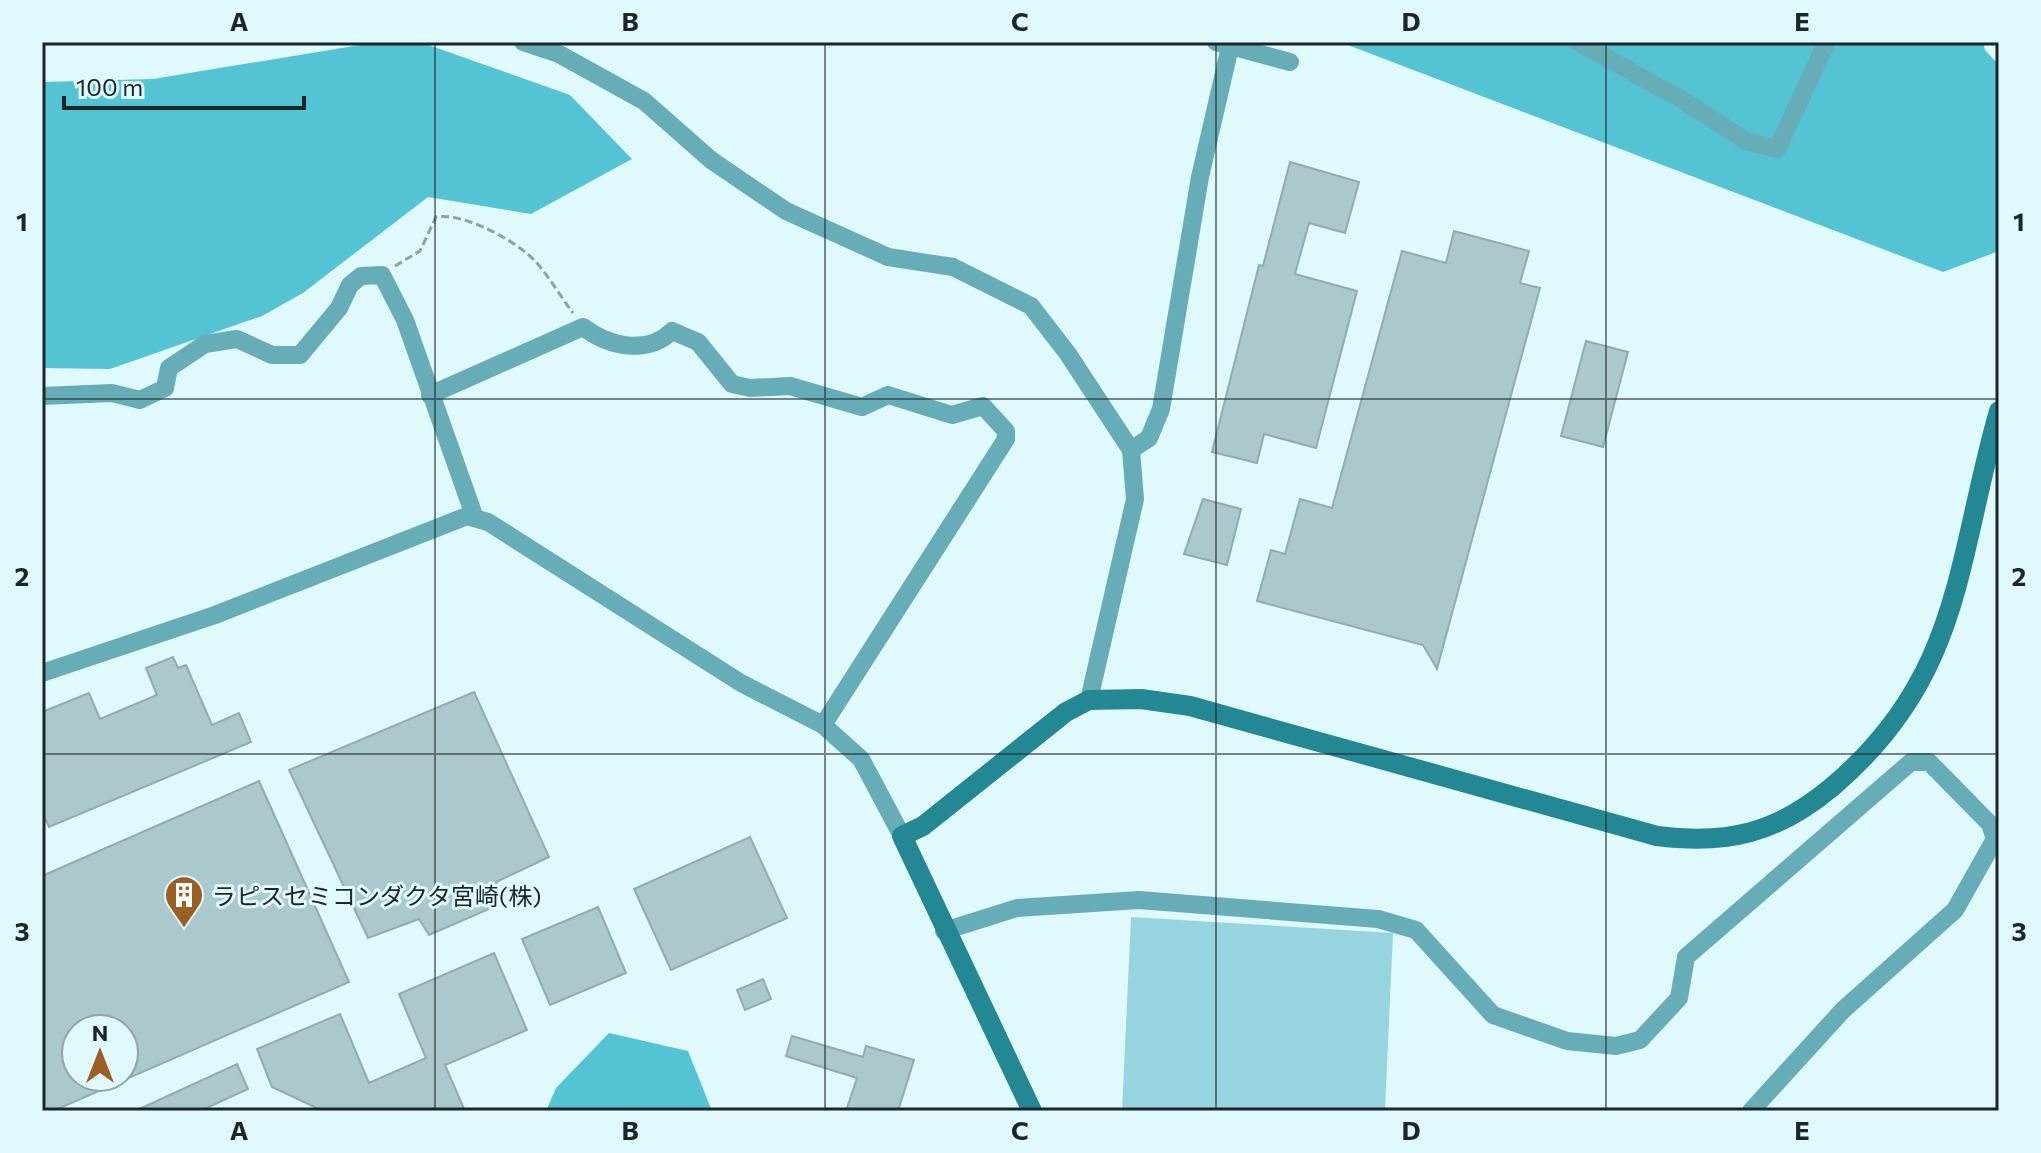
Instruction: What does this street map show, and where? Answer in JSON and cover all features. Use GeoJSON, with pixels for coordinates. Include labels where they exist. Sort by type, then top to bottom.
{"type":"FeatureCollection","features":[{"type":"Feature","properties":{"kind":"street"},"geometry":{"type":"LineString","coordinates":[[523,42],[559,54],[644,101],[711,160],[786,211],[888,257],[953,267],[1031,306],[1068,354],[1131,450],[1135,499],[1089,700]]}},
{"type":"Feature","properties":{"kind":"street"},"geometry":{"type":"LineString","coordinates":[[1578,42],[1686,102],[1746,141],[1777,149],[1827,42]]}},
{"type":"Feature","properties":{"kind":"street"},"geometry":{"type":"LineString","coordinates":[[1131,450],[1149,438],[1161,409],[1223,45],[1290,62]]}},
{"type":"Feature","properties":{"kind":"street"},"geometry":{"type":"LineString","coordinates":[[42,396],[112,393],[140,400],[165,388],[169,368],[205,344],[237,339],[272,355],[300,355],[339,308],[350,285],[361,276],[382,275],[405,320],[475,518]]}},
{"type":"Feature","properties":{"kind":"street"},"geometry":{"type":"LineString","coordinates":[[430,395],[583,327],[598,339],[643,346],[660,343],[672,331],[681,332],[698,342],[732,384],[750,388],[790,386],[862,407],[888,395],[952,415],[983,406],[1006,431],[1006,439],[823,725]]}},
{"type":"Feature","properties":{"kind":"street"},"geometry":{"type":"LineString","coordinates":[[902,836],[923,826],[1045,728],[1089,700],[1141,699],[1190,706],[1657,836],[1714,839],[1770,828],[1825,792],[1873,750],[1925,677],[1952,603],[1999,411]]}},
{"type":"Feature","properties":{"kind":"street"},"geometry":{"type":"LineString","coordinates":[[42,673],[215,615],[452,520],[475,518],[488,522],[741,683],[823,725],[861,759],[902,836],[944,931],[1032,1111]]}},
{"type":"Feature","properties":{"kind":"street"},"geometry":{"type":"LineString","coordinates":[[944,931],[1017,908],[1139,900],[1378,919],[1416,930],[1493,1015],[1567,1041],[1616,1046],[1640,1040],[1679,998],[1686,957],[1911,762],[1922,759],[1929,762],[1990,824],[1995,839],[1955,910],[1843,1010],[1751,1111]]}},
{"type":"Feature","properties":{"kind":"path"},"geometry":{"type":"LineString","coordinates":[[382,275],[420,251],[436,217],[452,214],[493,232],[535,260],[583,327]]}},
{"type":"Feature","properties":{"kind":"shaded area"},"geometry":{"type":"Polygon","coordinates":[[[378,42],[420,42],[570,95],[632,159],[531,214],[428,197],[303,293],[262,316],[110,369],[42,368],[42,82],[153,79],[378,42]]]}},
{"type":"Feature","properties":{"kind":"shaded area"},"geometry":{"type":"Polygon","coordinates":[[[1340,42],[1983,42],[1985,50],[1999,65],[1999,251],[1943,272],[1340,42]]]}},
{"type":"Feature","properties":{"kind":"shaded area"},"geometry":{"type":"Polygon","coordinates":[[[1131,917],[1393,933],[1385,1111],[1122,1111],[1131,917]]]}},
{"type":"Feature","properties":{"kind":"shaded area"},"geometry":{"type":"Polygon","coordinates":[[[609,1033],[688,1051],[712,1111],[546,1111],[556,1088],[609,1033]]]}},
{"type":"Feature","properties":{"kind":"building"},"geometry":{"type":"Polygon","coordinates":[[[1290,162],[1359,182],[1345,233],[1309,223],[1295,274],[1357,291],[1316,448],[1264,434],[1257,463],[1212,452],[1259,265],[1263,266],[1290,162]]]}},
{"type":"Feature","properties":{"kind":"building"},"geometry":{"type":"Polygon","coordinates":[[[1454,231],[1529,251],[1520,283],[1540,288],[1437,669],[1423,645],[1257,601],[1271,550],[1285,554],[1300,499],[1332,508],[1402,251],[1446,263],[1454,231]]]}},
{"type":"Feature","properties":{"kind":"building"},"geometry":{"type":"Polygon","coordinates":[[[1586,341],[1628,352],[1603,447],[1561,436],[1586,341]]]}},
{"type":"Feature","properties":{"kind":"building"},"geometry":{"type":"Polygon","coordinates":[[[1203,499],[1241,509],[1227,565],[1184,554],[1203,499]]]}},
{"type":"Feature","properties":{"kind":"building"},"geometry":{"type":"Polygon","coordinates":[[[173,657],[178,668],[186,665],[212,725],[239,713],[251,742],[49,827],[42,812],[42,712],[89,693],[100,719],[157,695],[146,668],[173,657]]]}},
{"type":"Feature","properties":{"kind":"building"},"geometry":{"type":"Polygon","coordinates":[[[474,692],[549,857],[496,882],[505,902],[429,935],[419,919],[368,938],[289,770],[474,692]]]}},
{"type":"Feature","properties":{"kind":"building","name":"ラピスセミコンダクタ宮崎(株)"},"geometry":{"type":"Polygon","coordinates":[[[259,781],[349,982],[140,1073],[140,1013],[60,1013],[60,1093],[94,1093],[53,1111],[42,1111],[42,876],[259,781]]]}},
{"type":"Feature","properties":{"kind":"building"},"geometry":{"type":"Polygon","coordinates":[[[750,837],[787,918],[671,970],[634,889],[750,837]]]}},
{"type":"Feature","properties":{"kind":"building"},"geometry":{"type":"Polygon","coordinates":[[[598,907],[626,973],[550,1005],[522,939],[598,907]]]}},
{"type":"Feature","properties":{"kind":"building"},"geometry":{"type":"Polygon","coordinates":[[[494,953],[527,1030],[445,1065],[465,1111],[323,1111],[272,1087],[257,1049],[340,1014],[369,1083],[426,1058],[399,994],[494,953]]]}},
{"type":"Feature","properties":{"kind":"building"},"geometry":{"type":"Polygon","coordinates":[[[763,979],[771,999],[745,1010],[737,990],[763,979]]]}},
{"type":"Feature","properties":{"kind":"building"},"geometry":{"type":"Polygon","coordinates":[[[792,1036],[863,1057],[866,1046],[914,1060],[898,1111],[846,1111],[857,1078],[786,1056],[792,1036]]]}},
{"type":"Feature","properties":{"kind":"building"},"geometry":{"type":"Polygon","coordinates":[[[237,1064],[248,1089],[200,1111],[135,1111],[237,1064]]]}},
{"type":"Feature","properties":{"kind":"place","name":"ラピスセミコンダクタ宮崎(株)"},"geometry":{"type":"Point","coordinates":[184,929]}}]}
